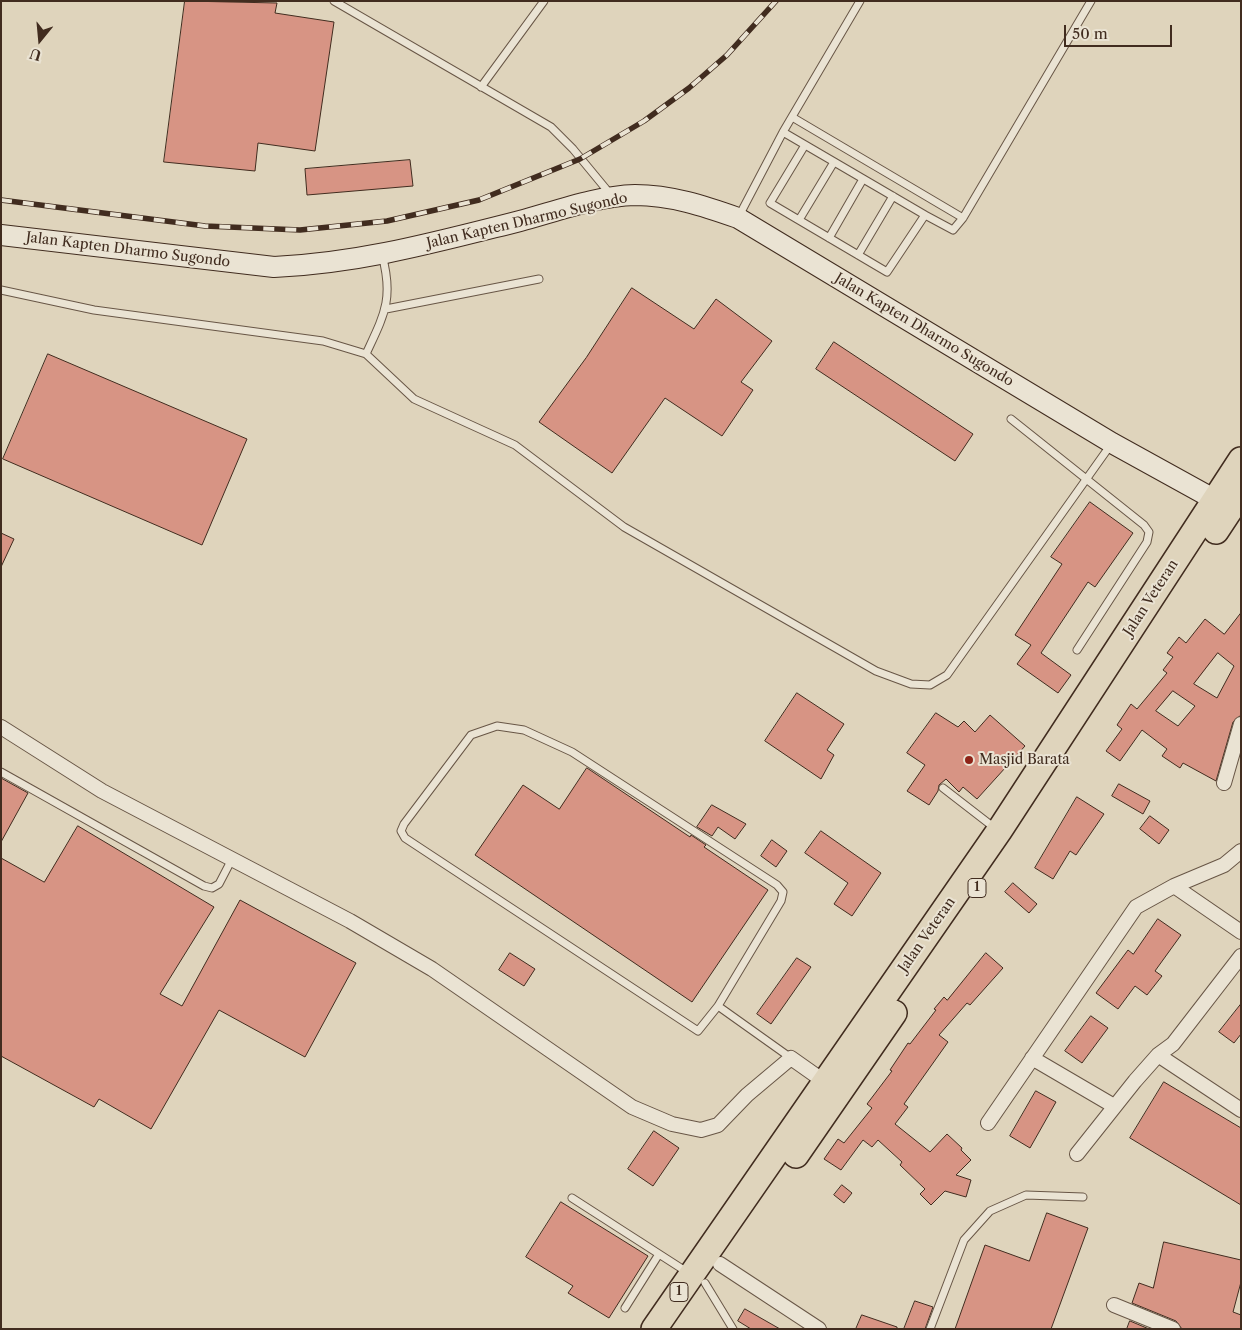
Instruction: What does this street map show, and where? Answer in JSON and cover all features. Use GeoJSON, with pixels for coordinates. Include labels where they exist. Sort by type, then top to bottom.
{"type":"FeatureCollection","features":[{"type":"Feature","properties":{"kind":"highway","name":"Jalan Veteran"},"geometry":{"type":"LineString","coordinates":[[654,1329],[706,1270],[863,1059],[1232,504],[1241,460]]}},
{"type":"Feature","properties":{"kind":"highway","name":"Jalan Veteran"},"geometry":{"type":"LineString","coordinates":[[675,1329],[706,1270],[825,1082],[999,831],[1232,504]]}},
{"type":"Feature","properties":{"kind":"main road","name":"Jalan Kapten Dharmo Sugondo"},"geometry":{"type":"LineString","coordinates":[[1,235],[274,267],[313,265],[382,255],[613,197],[656,196],[693,202],[738,218],[1112,443],[1232,504]]}},
{"type":"Feature","properties":{"kind":"street"},"geometry":{"type":"LineString","coordinates":[[1224,783],[1241,724]]}},
{"type":"Feature","properties":{"kind":"street"},"geometry":{"type":"LineString","coordinates":[[1,727],[102,791],[350,921],[432,969],[632,1107],[672,1124],[700,1130],[718,1124],[747,1095],[791,1058],[825,1082]]}},
{"type":"Feature","properties":{"kind":"street"},"geometry":{"type":"LineString","coordinates":[[988,1123],[1136,907],[1174,886],[1224,864],[1241,851]]}},
{"type":"Feature","properties":{"kind":"street"},"geometry":{"type":"LineString","coordinates":[[1174,886],[1241,932]]}},
{"type":"Feature","properties":{"kind":"street"},"geometry":{"type":"LineString","coordinates":[[1077,1154],[1114,1106],[1158,1055],[1173,1044],[1241,956]]}},
{"type":"Feature","properties":{"kind":"street"},"geometry":{"type":"LineString","coordinates":[[1158,1055],[1241,1110]]}},
{"type":"Feature","properties":{"kind":"street"},"geometry":{"type":"LineString","coordinates":[[1032,1058],[1114,1106]]}},
{"type":"Feature","properties":{"kind":"street"},"geometry":{"type":"LineString","coordinates":[[706,1270],[819,1329]]}},
{"type":"Feature","properties":{"kind":"street"},"geometry":{"type":"LineString","coordinates":[[1114,1305],[1173,1329]]}},
{"type":"Feature","properties":{"kind":"lane"},"geometry":{"type":"LineString","coordinates":[[334,1],[551,128],[573,149],[613,197]]}},
{"type":"Feature","properties":{"kind":"lane"},"geometry":{"type":"LineString","coordinates":[[481,87],[544,1]]}},
{"type":"Feature","properties":{"kind":"lane"},"geometry":{"type":"LineString","coordinates":[[738,218],[783,132],[860,1]]}},
{"type":"Feature","properties":{"kind":"lane"},"geometry":{"type":"LineString","coordinates":[[783,132],[953,230],[963,218],[1091,1]]}},
{"type":"Feature","properties":{"kind":"lane"},"geometry":{"type":"LineString","coordinates":[[792,117],[963,218]]}},
{"type":"Feature","properties":{"kind":"lane"},"geometry":{"type":"LineString","coordinates":[[805,145],[770,203],[887,272],[925,215]]}},
{"type":"Feature","properties":{"kind":"lane"},"geometry":{"type":"LineString","coordinates":[[799,220],[834,162]]}},
{"type":"Feature","properties":{"kind":"lane"},"geometry":{"type":"LineString","coordinates":[[829,238],[863,179]]}},
{"type":"Feature","properties":{"kind":"lane"},"geometry":{"type":"LineString","coordinates":[[858,255],[893,196]]}},
{"type":"Feature","properties":{"kind":"lane"},"geometry":{"type":"LineString","coordinates":[[366,354],[386,309],[387,275],[382,255]]}},
{"type":"Feature","properties":{"kind":"lane"},"geometry":{"type":"LineString","coordinates":[[386,309],[539,279]]}},
{"type":"Feature","properties":{"kind":"lane"},"geometry":{"type":"LineString","coordinates":[[1,290],[94,310],[323,342],[366,354],[414,399],[515,444],[624,527],[876,671],[911,684],[930,685],[947,675],[1112,443]]}},
{"type":"Feature","properties":{"kind":"lane"},"geometry":{"type":"LineString","coordinates":[[1011,419],[1144,524],[1149,532],[1147,542],[1077,650]]}},
{"type":"Feature","properties":{"kind":"lane"},"geometry":{"type":"LineString","coordinates":[[497,726],[524,730],[572,752],[777,885],[782,892],[780,901],[718,1006],[703,1028],[698,1031],[693,1030],[406,838],[401,832],[404,824],[471,735],[497,726]]}},
{"type":"Feature","properties":{"kind":"lane"},"geometry":{"type":"LineString","coordinates":[[1,772],[204,886],[212,888],[219,884],[232,859]]}},
{"type":"Feature","properties":{"kind":"lane"},"geometry":{"type":"LineString","coordinates":[[943,788],[999,831]]}},
{"type":"Feature","properties":{"kind":"lane"},"geometry":{"type":"LineString","coordinates":[[718,1006],[791,1058]]}},
{"type":"Feature","properties":{"kind":"lane"},"geometry":{"type":"LineString","coordinates":[[930,1329],[964,1240],[990,1211],[1026,1195],[1083,1197]]}},
{"type":"Feature","properties":{"kind":"lane"},"geometry":{"type":"LineString","coordinates":[[572,1198],[659,1254],[706,1270],[733,1329]]}},
{"type":"Feature","properties":{"kind":"lane"},"geometry":{"type":"LineString","coordinates":[[625,1308],[659,1254]]}},
{"type":"Feature","properties":{"kind":"building"},"geometry":{"type":"Polygon","coordinates":[[[185,1],[277,3],[275,13],[334,22],[315,151],[258,143],[255,171],[164,162],[185,1]]]}},
{"type":"Feature","properties":{"kind":"building"},"geometry":{"type":"Polygon","coordinates":[[[410,160],[413,186],[307,195],[305,169],[410,160]]]}},
{"type":"Feature","properties":{"kind":"building"},"geometry":{"type":"Polygon","coordinates":[[[632,288],[694,329],[716,299],[772,341],[741,382],[753,390],[722,436],[665,398],[612,473],[539,422],[586,358],[632,288]]]}},
{"type":"Feature","properties":{"kind":"building"},"geometry":{"type":"Polygon","coordinates":[[[834,342],[973,434],[955,461],[816,369],[834,342]]]}},
{"type":"Feature","properties":{"kind":"building"},"geometry":{"type":"Polygon","coordinates":[[[48,354],[247,439],[202,545],[3,459],[48,354]]]}},
{"type":"Feature","properties":{"kind":"building"},"geometry":{"type":"Polygon","coordinates":[[[1090,502],[1133,533],[1095,587],[1088,582],[1041,653],[1071,675],[1058,693],[1017,664],[1031,645],[1015,635],[1062,564],[1051,557],[1090,502]]]}},
{"type":"Feature","properties":{"kind":"building"},"geometry":{"type":"Polygon","coordinates":[[[1,533],[14,539],[1,567],[1,533]]]}},
{"type":"Feature","properties":{"kind":"building"},"geometry":{"type":"Polygon","coordinates":[[[1241,613],[1241,715],[1233,722],[1216,781],[1183,763],[1180,768],[1162,756],[1167,749],[1142,730],[1120,761],[1106,751],[1122,729],[1117,725],[1131,704],[1137,709],[1167,673],[1163,670],[1173,657],[1167,653],[1179,637],[1186,643],[1205,619],[1224,634],[1241,613]],[[1218,653],[1194,684],[1217,698],[1234,666],[1218,653]],[[1173,691],[1156,711],[1178,726],[1195,706],[1173,691]]]}},
{"type":"Feature","properties":{"kind":"building"},"geometry":{"type":"Polygon","coordinates":[[[797,693],[844,724],[827,750],[834,755],[821,779],[765,741],[797,693]]]}},
{"type":"Feature","properties":{"kind":"building"},"geometry":{"type":"Polygon","coordinates":[[[936,713],[958,727],[964,721],[975,732],[990,715],[1025,746],[977,799],[963,787],[959,792],[946,779],[939,785],[938,791],[929,805],[907,791],[925,765],[907,753],[936,713]]]}},
{"type":"Feature","properties":{"kind":"building"},"geometry":{"type":"Polygon","coordinates":[[[587,768],[690,837],[691,835],[706,845],[704,847],[768,890],[692,1002],[475,855],[523,785],[559,809],[587,768]]]}},
{"type":"Feature","properties":{"kind":"building"},"geometry":{"type":"Polygon","coordinates":[[[1,778],[28,793],[1,842],[1,778]]]}},
{"type":"Feature","properties":{"kind":"building"},"geometry":{"type":"Polygon","coordinates":[[[1119,784],[1150,801],[1143,814],[1112,796],[1119,784]]]}},
{"type":"Feature","properties":{"kind":"building"},"geometry":{"type":"Polygon","coordinates":[[[1077,797],[1104,814],[1076,855],[1070,851],[1053,879],[1035,868],[1077,797]]]}},
{"type":"Feature","properties":{"kind":"building"},"geometry":{"type":"Polygon","coordinates":[[[712,805],[746,824],[735,839],[718,827],[712,836],[697,827],[712,805]]]}},
{"type":"Feature","properties":{"kind":"building"},"geometry":{"type":"Polygon","coordinates":[[[1150,816],[1169,830],[1159,844],[1140,829],[1150,816]]]}},
{"type":"Feature","properties":{"kind":"building"},"geometry":{"type":"Polygon","coordinates":[[[78,826],[214,907],[160,994],[182,1006],[240,900],[356,963],[305,1057],[219,1010],[151,1129],[99,1099],[94,1107],[1,1056],[1,858],[44,882],[78,826]]]}},
{"type":"Feature","properties":{"kind":"building"},"geometry":{"type":"Polygon","coordinates":[[[821,831],[881,873],[852,916],[834,904],[848,883],[805,853],[821,831]]]}},
{"type":"Feature","properties":{"kind":"building"},"geometry":{"type":"Polygon","coordinates":[[[772,840],[787,851],[776,867],[761,856],[772,840]]]}},
{"type":"Feature","properties":{"kind":"building"},"geometry":{"type":"Polygon","coordinates":[[[1013,883],[1037,904],[1029,913],[1005,892],[1013,883]]]}},
{"type":"Feature","properties":{"kind":"building"},"geometry":{"type":"Polygon","coordinates":[[[1158,919],[1181,935],[1155,971],[1162,976],[1147,995],[1135,986],[1118,1009],[1096,993],[1128,950],[1133,954],[1158,919]]]}},
{"type":"Feature","properties":{"kind":"building"},"geometry":{"type":"Polygon","coordinates":[[[510,953],[535,969],[524,986],[499,970],[510,953]]]}},
{"type":"Feature","properties":{"kind":"building"},"geometry":{"type":"Polygon","coordinates":[[[986,953],[1003,968],[970,1005],[967,1003],[939,1035],[948,1042],[904,1104],[908,1107],[895,1124],[930,1152],[947,1134],[962,1148],[961,1150],[971,1160],[956,1175],[971,1180],[966,1197],[945,1191],[931,1205],[920,1194],[925,1189],[900,1165],[902,1162],[878,1140],[872,1147],[863,1140],[841,1170],[824,1159],[838,1139],[844,1143],[872,1108],[867,1104],[892,1071],[890,1070],[908,1043],[910,1044],[936,1010],[934,1009],[944,997],[947,1000],[986,953]]]}},
{"type":"Feature","properties":{"kind":"building"},"geometry":{"type":"Polygon","coordinates":[[[797,958],[811,967],[771,1024],[757,1014],[797,958]]]}},
{"type":"Feature","properties":{"kind":"building"},"geometry":{"type":"Polygon","coordinates":[[[1241,1004],[1241,1034],[1234,1043],[1219,1032],[1241,1004]]]}},
{"type":"Feature","properties":{"kind":"building"},"geometry":{"type":"Polygon","coordinates":[[[1091,1016],[1108,1028],[1082,1063],[1065,1051],[1091,1016]]]}},
{"type":"Feature","properties":{"kind":"building"},"geometry":{"type":"Polygon","coordinates":[[[1164,1082],[1241,1128],[1241,1205],[1130,1138],[1164,1082]]]}},
{"type":"Feature","properties":{"kind":"building"},"geometry":{"type":"Polygon","coordinates":[[[1036,1091],[1056,1102],[1030,1148],[1010,1136],[1036,1091]]]}},
{"type":"Feature","properties":{"kind":"building"},"geometry":{"type":"Polygon","coordinates":[[[654,1131],[679,1148],[653,1186],[628,1169],[654,1131]]]}},
{"type":"Feature","properties":{"kind":"building"},"geometry":{"type":"Polygon","coordinates":[[[842,1185],[852,1193],[844,1203],[834,1195],[842,1185]]]}},
{"type":"Feature","properties":{"kind":"building"},"geometry":{"type":"Polygon","coordinates":[[[561,1202],[648,1256],[609,1318],[568,1293],[573,1286],[526,1257],[561,1202]]]}},
{"type":"Feature","properties":{"kind":"building"},"geometry":{"type":"Polygon","coordinates":[[[1047,1213],[1088,1228],[1051,1329],[955,1329],[985,1245],[1029,1261],[1047,1213]]]}},
{"type":"Feature","properties":{"kind":"building"},"geometry":{"type":"Polygon","coordinates":[[[1164,1242],[1241,1260],[1241,1282],[1233,1312],[1241,1315],[1241,1329],[1182,1329],[1176,1321],[1132,1303],[1139,1283],[1153,1288],[1164,1242]]]}},
{"type":"Feature","properties":{"kind":"building"},"geometry":{"type":"Polygon","coordinates":[[[915,1301],[933,1307],[925,1329],[904,1329],[915,1301]]]}},
{"type":"Feature","properties":{"kind":"building"},"geometry":{"type":"Polygon","coordinates":[[[745,1309],[780,1329],[751,1329],[738,1321],[745,1309]]]}},
{"type":"Feature","properties":{"kind":"building"},"geometry":{"type":"Polygon","coordinates":[[[862,1315],[897,1327],[897,1329],[856,1329],[862,1315]]]}},
{"type":"Feature","properties":{"kind":"building"},"geometry":{"type":"Polygon","coordinates":[[[1130,1321],[1149,1329],[1127,1329],[1130,1321]]]}},
{"type":"Feature","properties":{"kind":"railway"},"geometry":{"type":"LineString","coordinates":[[1,200],[205,226],[300,230],[387,221],[479,200],[580,159],[644,121],[689,88],[727,55],[776,1]]}},
{"type":"Feature","properties":{"kind":"place","name":"Masjid Barata"},"geometry":{"type":"Point","coordinates":[969,760]}}]}
